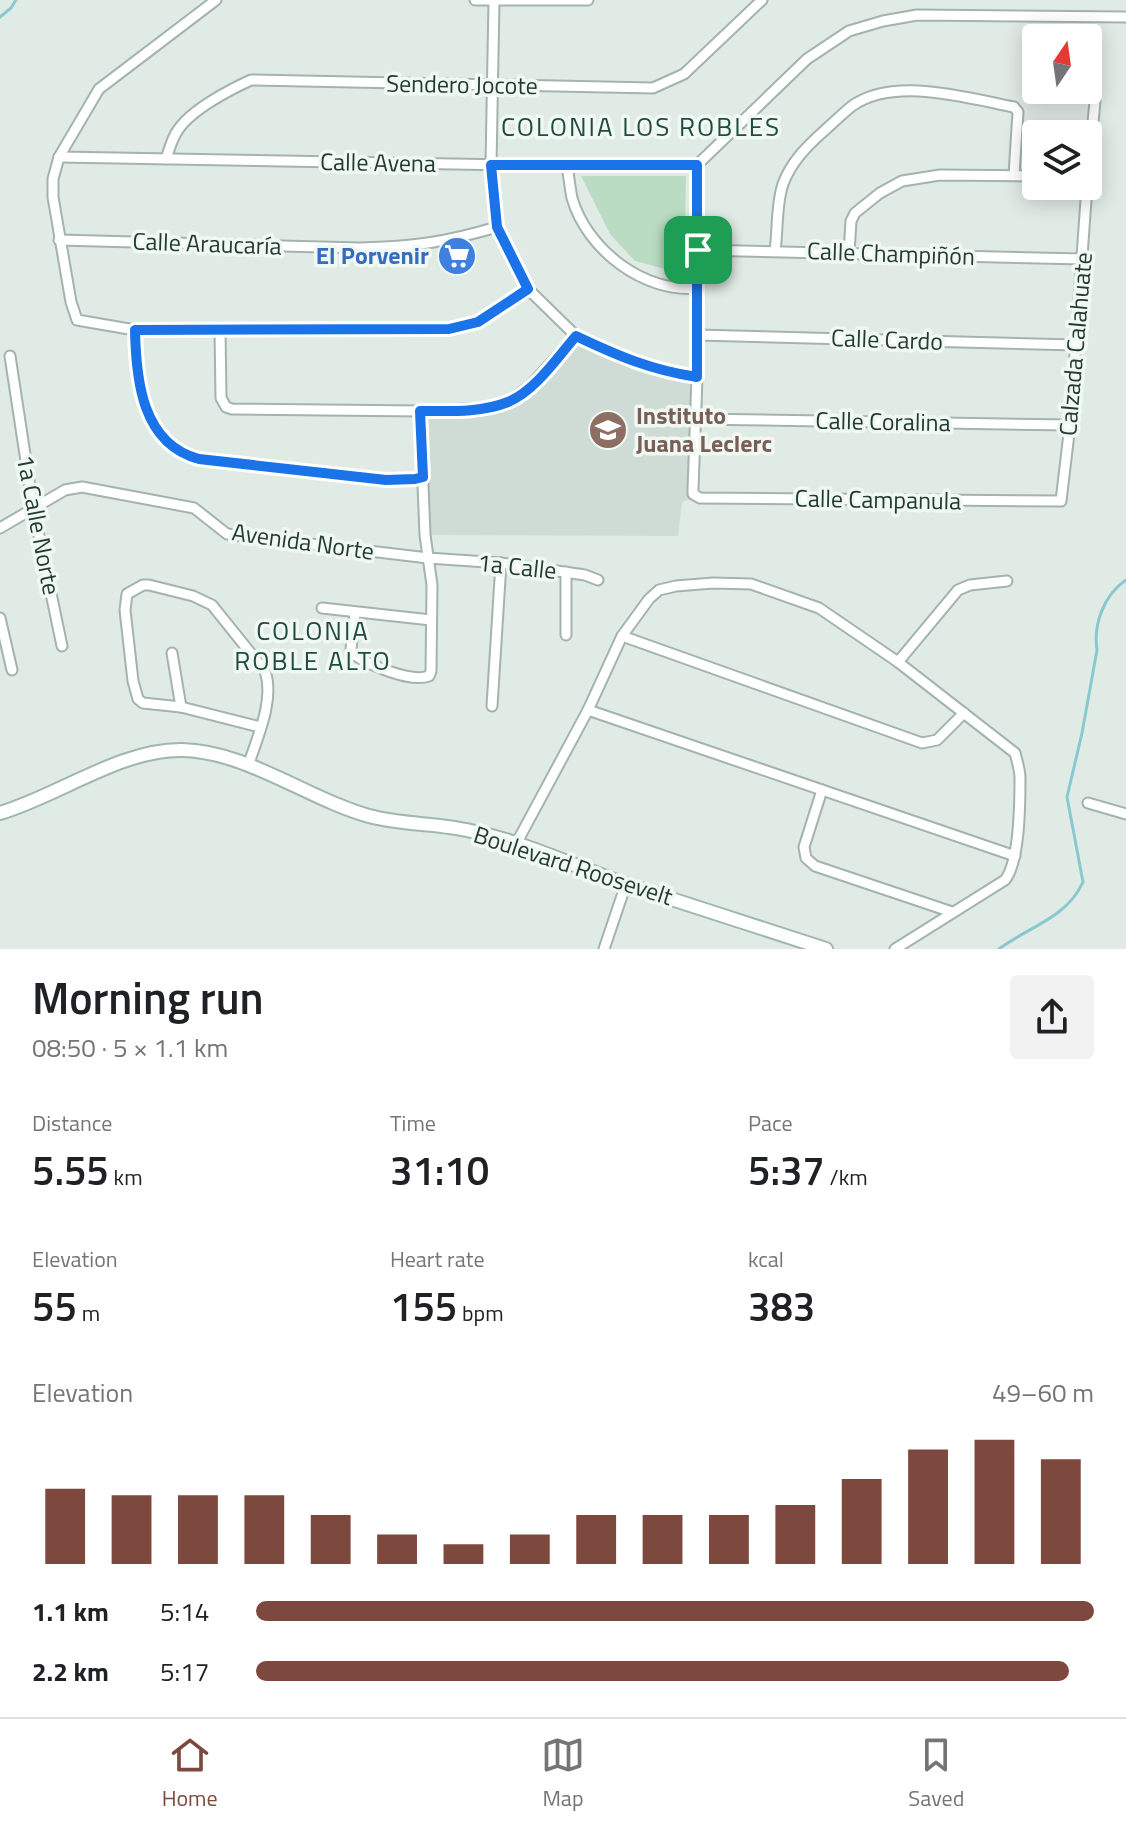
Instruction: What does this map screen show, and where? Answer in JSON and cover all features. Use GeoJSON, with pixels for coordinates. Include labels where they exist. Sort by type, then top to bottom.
{"type":"FeatureCollection","features":[{"type":"Feature","properties":{"kind":"main road","name":"Boulevard Roosevelt"},"geometry":{"type":"LineString","coordinates":[[0,813],[23,806],[110,767],[157,753],[180,750],[202,752],[248,766],[371,816],[470,830],[826,949]]}},
{"type":"Feature","properties":{"kind":"street"},"geometry":{"type":"LineString","coordinates":[[216,0],[99,89],[59,157],[53,179],[53,197],[77,320],[135,330],[449,329],[478,322],[528,289]]}},
{"type":"Feature","properties":{"kind":"street"},"geometry":{"type":"LineString","coordinates":[[475,0],[588,0]]}},
{"type":"Feature","properties":{"kind":"street"},"geometry":{"type":"LineString","coordinates":[[494,0],[491,165],[497,227],[528,289],[576,336],[627,360],[697,377]]}},
{"type":"Feature","properties":{"kind":"street","name":"Sendero Jocote"},"geometry":{"type":"LineString","coordinates":[[166,159],[178,129],[187,120],[251,80],[653,88],[684,74],[762,0]]}},
{"type":"Feature","properties":{"kind":"street"},"geometry":{"type":"LineString","coordinates":[[697,419],[697,165],[807,59],[849,31],[917,15],[1126,17]]}},
{"type":"Feature","properties":{"kind":"street"},"geometry":{"type":"LineString","coordinates":[[775,251],[783,186],[793,165],[806,147],[854,105],[874,97],[933,91],[1014,107],[1018,112],[1014,175]]}},
{"type":"Feature","properties":{"kind":"street","name":"Calle Avena"},"geometry":{"type":"LineString","coordinates":[[59,157],[567,166],[697,165]]}},
{"type":"Feature","properties":{"kind":"street"},"geometry":{"type":"LineString","coordinates":[[567,166],[572,199],[586,228],[606,251],[646,280],[681,290],[697,288]]}},
{"type":"Feature","properties":{"kind":"street"},"geometry":{"type":"LineString","coordinates":[[849,252],[851,221],[855,213],[880,193],[902,181],[940,175],[1022,175]]}},
{"type":"Feature","properties":{"kind":"street","name":"Calzada Calahuate"},"geometry":{"type":"LineString","coordinates":[[1061,501],[1070,425],[1086,200]]}},
{"type":"Feature","properties":{"kind":"street","name":"Calle Araucaría"},"geometry":{"type":"LineString","coordinates":[[59,240],[410,247],[450,241],[497,227]]}},
{"type":"Feature","properties":{"kind":"street","name":"Calle Champiñón"},"geometry":{"type":"LineString","coordinates":[[698,250],[1083,259]]}},
{"type":"Feature","properties":{"kind":"street"},"geometry":{"type":"LineString","coordinates":[[220,329],[221,398],[226,407],[420,411],[486,408],[510,401],[530,386],[576,336]]}},
{"type":"Feature","properties":{"kind":"street"},"geometry":{"type":"LineString","coordinates":[[135,330],[137,373],[146,409],[170,446],[182,455],[386,480],[423,477]]}},
{"type":"Feature","properties":{"kind":"street","name":"Calle Cardo"},"geometry":{"type":"LineString","coordinates":[[697,335],[1076,345]]}},
{"type":"Feature","properties":{"kind":"street","name":"1a Calle Norte"},"geometry":{"type":"LineString","coordinates":[[10,356],[33,507],[62,646]]}},
{"type":"Feature","properties":{"kind":"street"},"geometry":{"type":"LineString","coordinates":[[355,613],[353,654],[410,678],[425,678],[431,671],[432,558],[420,411]]}},
{"type":"Feature","properties":{"kind":"street","name":"Calle Coralina"},"geometry":{"type":"LineString","coordinates":[[697,419],[1070,425]]}},
{"type":"Feature","properties":{"kind":"street","name":"Calle Campanula"},"geometry":{"type":"LineString","coordinates":[[697,419],[693,489],[696,497],[1061,501]]}},
{"type":"Feature","properties":{"kind":"street","name":"Avenida Norte"},"geometry":{"type":"LineString","coordinates":[[0,528],[65,490],[82,487],[194,508],[227,534],[432,558]]}},
{"type":"Feature","properties":{"kind":"street","name":"1a Calle"},"geometry":{"type":"LineString","coordinates":[[432,558],[501,563],[598,580]]}},
{"type":"Feature","properties":{"kind":"street"},"geometry":{"type":"LineString","coordinates":[[492,706],[501,563]]}},
{"type":"Feature","properties":{"kind":"street"},"geometry":{"type":"LineString","coordinates":[[566,572],[566,635]]}},
{"type":"Feature","properties":{"kind":"street"},"geometry":{"type":"LineString","coordinates":[[898,662],[958,590],[970,585],[1007,581]]}},
{"type":"Feature","properties":{"kind":"street"},"geometry":{"type":"LineString","coordinates":[[516,844],[588,710],[622,636],[649,599],[659,590],[713,583],[751,584],[819,608],[898,662],[1015,753],[1020,775],[1015,856],[1005,880],[895,949]]}},
{"type":"Feature","properties":{"kind":"street"},"geometry":{"type":"LineString","coordinates":[[248,766],[260,727],[269,682],[265,671],[212,605],[193,596],[149,585],[131,590],[127,594],[125,610],[138,699],[143,703],[181,707],[260,727]]}},
{"type":"Feature","properties":{"kind":"street"},"geometry":{"type":"LineString","coordinates":[[322,608],[431,620]]}},
{"type":"Feature","properties":{"kind":"street"},"geometry":{"type":"LineString","coordinates":[[0,618],[12,670]]}},
{"type":"Feature","properties":{"kind":"street"},"geometry":{"type":"LineString","coordinates":[[622,636],[922,743],[937,740],[964,713]]}},
{"type":"Feature","properties":{"kind":"street"},"geometry":{"type":"LineString","coordinates":[[172,653],[181,707]]}},
{"type":"Feature","properties":{"kind":"street"},"geometry":{"type":"LineString","coordinates":[[588,710],[1015,856]]}},
{"type":"Feature","properties":{"kind":"street"},"geometry":{"type":"LineString","coordinates":[[822,790],[804,847],[806,858],[815,866],[952,912]]}},
{"type":"Feature","properties":{"kind":"street"},"geometry":{"type":"LineString","coordinates":[[1088,803],[1126,814]]}},
{"type":"Feature","properties":{"kind":"street"},"geometry":{"type":"LineString","coordinates":[[604,949],[626,884]]}},
{"type":"Feature","properties":{"kind":"shaded area","name":"Instituto Juana Leclerc"},"geometry":{"type":"Polygon","coordinates":[[[580,334],[647,363],[697,377],[696,497],[682,502],[678,536],[425,535],[420,411],[510,401],[580,334]]]}},
{"type":"Feature","properties":{"kind":"green space"},"geometry":{"type":"Polygon","coordinates":[[[581,176],[686,176],[684,274],[635,261],[610,234],[581,176]]]}},
{"type":"Feature","properties":{"kind":"waterway"},"geometry":{"type":"LineString","coordinates":[[0,17],[16,0]]}},
{"type":"Feature","properties":{"kind":"waterway"},"geometry":{"type":"LineString","coordinates":[[999,949],[1057,913],[1067,905],[1083,882],[1067,797],[1082,733],[1097,650],[1099,620],[1106,602],[1126,580]]}},
{"type":"Feature","properties":{"kind":"place","name":"El Porvenir"},"geometry":{"type":"Point","coordinates":[457,256]}},
{"type":"Feature","properties":{"kind":"place","name":"Instituto Juana Leclerc"},"geometry":{"type":"Point","coordinates":[608,430]}},
{"type":"Feature","properties":{"kind":"district","name":"COLONIA LOS ROBLES"},"geometry":{"type":"Point","coordinates":[641,127]}},
{"type":"Feature","properties":{"kind":"district","name":"COLONIA ROBLE ALTO"},"geometry":{"type":"Point","coordinates":[313,646]}},
{"type":"Feature","properties":{"kind":"route"},"geometry":{"type":"LineString","coordinates":[[491,165],[697,165],[698,250],[697,377],[647,367],[576,336],[530,386],[510,401],[486,408],[420,411],[423,477],[386,480],[182,455],[170,446],[157,429],[140,391],[135,330],[449,329],[478,322],[528,289],[497,227],[491,165]]}}]}
